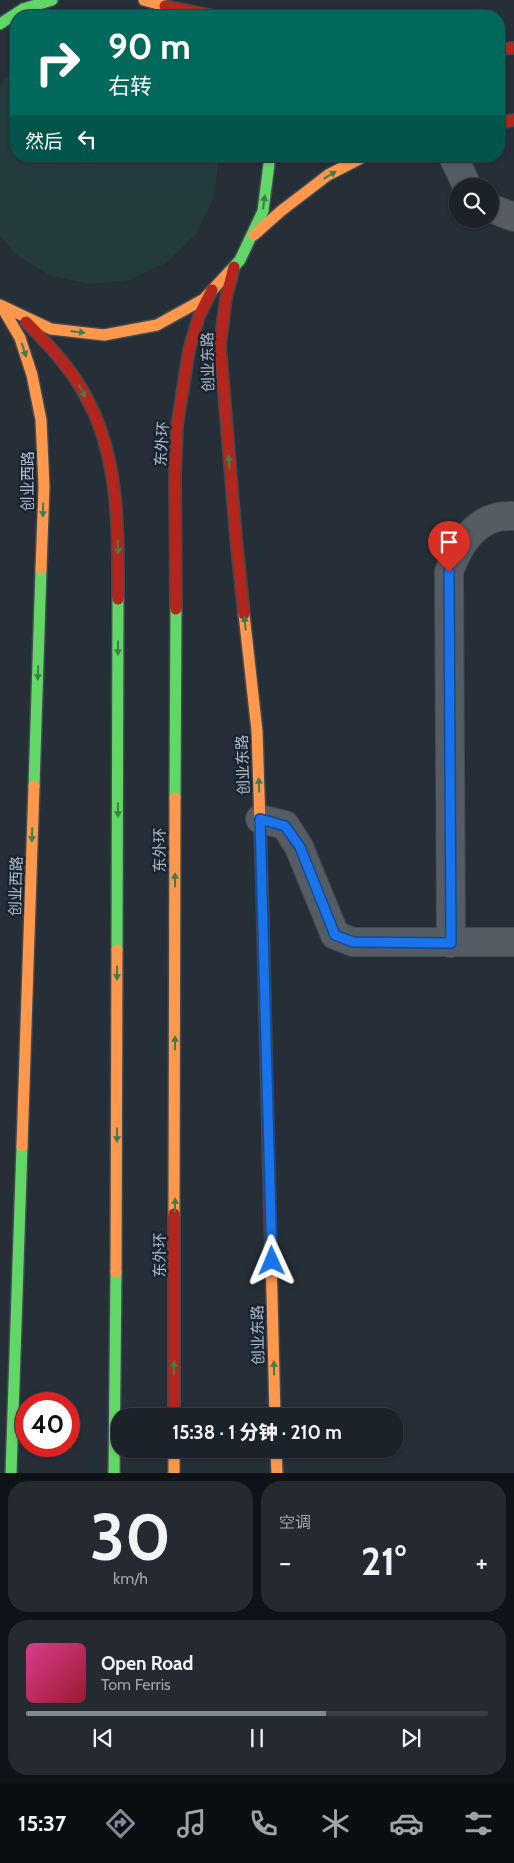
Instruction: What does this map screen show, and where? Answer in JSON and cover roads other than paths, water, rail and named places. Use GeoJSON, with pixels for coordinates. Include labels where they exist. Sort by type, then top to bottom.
{"type":"FeatureCollection","features":[{"type":"Feature","properties":{"kind":"main road"},"geometry":{"type":"LineString","coordinates":[[21,10],[52,0]]}},
{"type":"Feature","properties":{"kind":"main road"},"geometry":{"type":"LineString","coordinates":[[144,0],[185,10]]}},
{"type":"Feature","properties":{"kind":"main road"},"geometry":{"type":"LineString","coordinates":[[165,6],[172,10]]}},
{"type":"Feature","properties":{"kind":"main road"},"geometry":{"type":"LineString","coordinates":[[1,306],[51,329],[104,335],[157,325],[204,299],[240,260],[263,211],[269,162]]}},
{"type":"Feature","properties":{"kind":"main road"},"geometry":{"type":"LineString","coordinates":[[251,237],[328,175],[353,162]]}},
{"type":"Feature","properties":{"kind":"main road","name":"创业东路"},"geometry":{"type":"LineString","coordinates":[[234,267],[226,298],[220,345],[236,538],[257,730],[275,1408]]}},
{"type":"Feature","properties":{"kind":"main road","name":"东外环"},"geometry":{"type":"LineString","coordinates":[[174,1408],[175,475],[177,426],[189,350],[199,316],[212,290]]}},
{"type":"Feature","properties":{"kind":"main road","name":"创业西路"},"geometry":{"type":"LineString","coordinates":[[1,306],[20,338],[32,375],[41,420],[44,487],[11,1473]]}},
{"type":"Feature","properties":{"kind":"main road"},"geometry":{"type":"LineString","coordinates":[[18,314],[52,348],[76,378],[97,419],[109,458],[115,507],[118,599],[114,1473]]}},
{"type":"Feature","properties":{"kind":"main road"},"geometry":{"type":"LineString","coordinates":[[174,1458],[174,1473]]}},
{"type":"Feature","properties":{"kind":"main road"},"geometry":{"type":"LineString","coordinates":[[276,1458],[277,1473]]}},
{"type":"Feature","properties":{"kind":"street"},"geometry":{"type":"LineString","coordinates":[[456,162],[463,178]]}},
{"type":"Feature","properties":{"kind":"street"},"geometry":{"type":"LineString","coordinates":[[499,211],[514,217]]}},
{"type":"Feature","properties":{"kind":"street"},"geometry":{"type":"LineString","coordinates":[[451,943],[449,572],[457,552],[471,533],[486,522],[499,516],[514,516]]}},
{"type":"Feature","properties":{"kind":"street"},"geometry":{"type":"LineString","coordinates":[[260,819],[285,826],[300,847],[335,935],[353,942],[514,942]]}}]}
